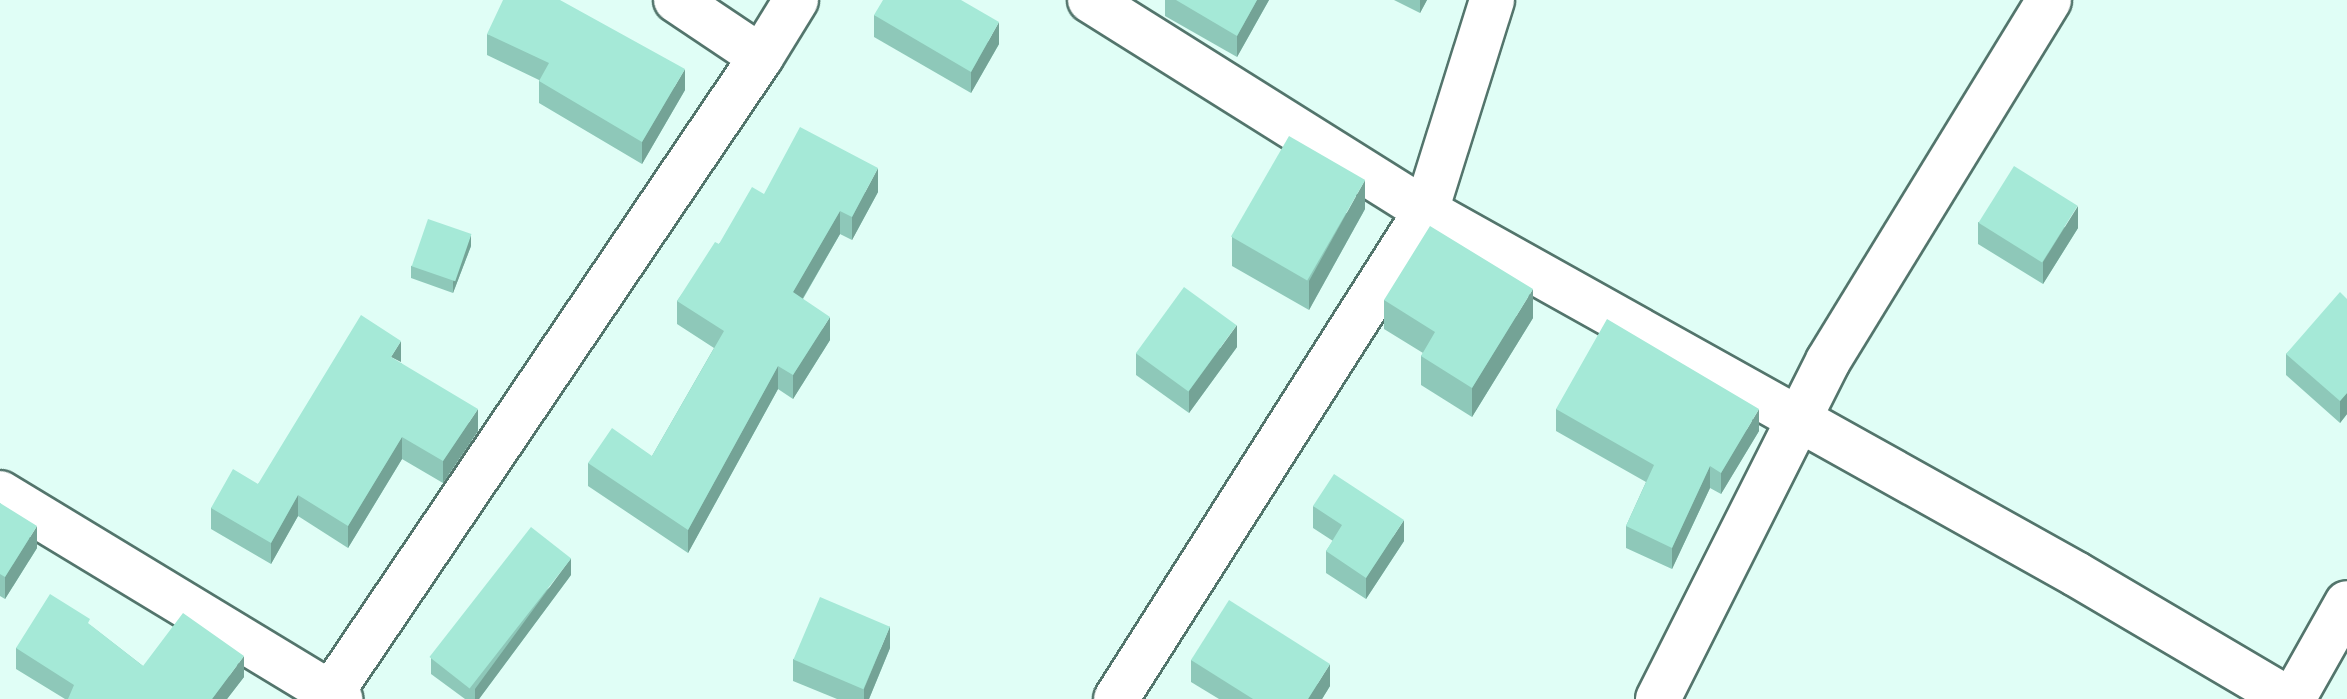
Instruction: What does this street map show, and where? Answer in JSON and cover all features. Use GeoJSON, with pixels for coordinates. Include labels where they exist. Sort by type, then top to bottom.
{"type":"FeatureCollection","features":[{"type":"Feature","properties":{"kind":"street"},"geometry":{"type":"LineString","coordinates":[[676,0],[761,57]]}},
{"type":"Feature","properties":{"kind":"street"},"geometry":{"type":"LineString","coordinates":[[0,493],[333,697],[796,0]]}},
{"type":"Feature","properties":{"kind":"street"},"geometry":{"type":"LineString","coordinates":[[1090,0],[1426,211],[1797,421],[2076,574],[2290,699],[2347,603]]}},
{"type":"Feature","properties":{"kind":"street"},"geometry":{"type":"LineString","coordinates":[[1116,699],[1426,211],[1492,0]]}},
{"type":"Feature","properties":{"kind":"street"},"geometry":{"type":"LineString","coordinates":[[1658,699],[1828,361],[2049,0]]}},
{"type":"Feature","properties":{"kind":"building"},"geometry":{"type":"Polygon","coordinates":[[[503,0],[560,0],[685,69],[642,142],[539,81],[549,63],[487,34],[503,0]]]}},
{"type":"Feature","properties":{"kind":"building"},"geometry":{"type":"Polygon","coordinates":[[[883,0],[961,0],[999,22],[971,72],[874,15],[883,0]]]}},
{"type":"Feature","properties":{"kind":"building"},"geometry":{"type":"Polygon","coordinates":[[[1176,0],[1257,0],[1237,36],[1176,0]]]}},
{"type":"Feature","properties":{"kind":"building"},"geometry":{"type":"Polygon","coordinates":[[[800,127],[878,168],[852,217],[840,211],[793,292],[830,317],[793,375],[778,366],[688,530],[588,463],[612,428],[652,456],[724,331],[677,301],[715,242],[719,244],[752,187],[764,194],[800,127]]]}},
{"type":"Feature","properties":{"kind":"building"},"geometry":{"type":"Polygon","coordinates":[[[1289,136],[1365,180],[1307,280],[1231,236],[1289,136]]]}},
{"type":"Feature","properties":{"kind":"building"},"geometry":{"type":"Polygon","coordinates":[[[2014,166],[2078,206],[2042,263],[1978,223],[2014,166]]]}},
{"type":"Feature","properties":{"kind":"building"},"geometry":{"type":"Polygon","coordinates":[[[428,219],[471,234],[455,281],[412,266],[428,219]]]}},
{"type":"Feature","properties":{"kind":"building"},"geometry":{"type":"Polygon","coordinates":[[[1430,226],[1533,289],[1472,388],[1421,356],[1435,332],[1384,300],[1430,226]]]}},
{"type":"Feature","properties":{"kind":"building"},"geometry":{"type":"Polygon","coordinates":[[[1184,287],[1237,325],[1188,392],[1136,353],[1184,287]]]}},
{"type":"Feature","properties":{"kind":"building"},"geometry":{"type":"Polygon","coordinates":[[[2340,292],[2347,299],[2347,393],[2340,401],[2286,354],[2340,292]]]}},
{"type":"Feature","properties":{"kind":"building"},"geometry":{"type":"Polygon","coordinates":[[[361,315],[401,341],[391,357],[478,409],[443,461],[402,437],[348,526],[298,495],[271,543],[211,508],[233,469],[258,484],[361,315]]]}},
{"type":"Feature","properties":{"kind":"building"},"geometry":{"type":"Polygon","coordinates":[[[1607,319],[1759,409],[1721,473],[1710,466],[1672,548],[1626,526],[1654,465],[1556,409],[1607,319]]]}},
{"type":"Feature","properties":{"kind":"building"},"geometry":{"type":"Polygon","coordinates":[[[1334,474],[1404,520],[1366,578],[1326,551],[1342,525],[1313,506],[1334,474]]]}},
{"type":"Feature","properties":{"kind":"building"},"geometry":{"type":"Polygon","coordinates":[[[0,503],[37,526],[5,577],[0,574],[0,503]]]}},
{"type":"Feature","properties":{"kind":"building"},"geometry":{"type":"Polygon","coordinates":[[[531,527],[571,558],[470,688],[429,657],[531,527]]]}},
{"type":"Feature","properties":{"kind":"building"},"geometry":{"type":"Polygon","coordinates":[[[50,594],[90,619],[88,623],[143,666],[183,613],[244,656],[212,699],[68,699],[74,685],[16,648],[50,594]]]}},
{"type":"Feature","properties":{"kind":"building"},"geometry":{"type":"Polygon","coordinates":[[[820,597],[890,627],[863,689],[793,660],[820,597]]]}},
{"type":"Feature","properties":{"kind":"building"},"geometry":{"type":"Polygon","coordinates":[[[1229,600],[1330,664],[1308,699],[1253,699],[1191,660],[1229,600]]]}}]}
